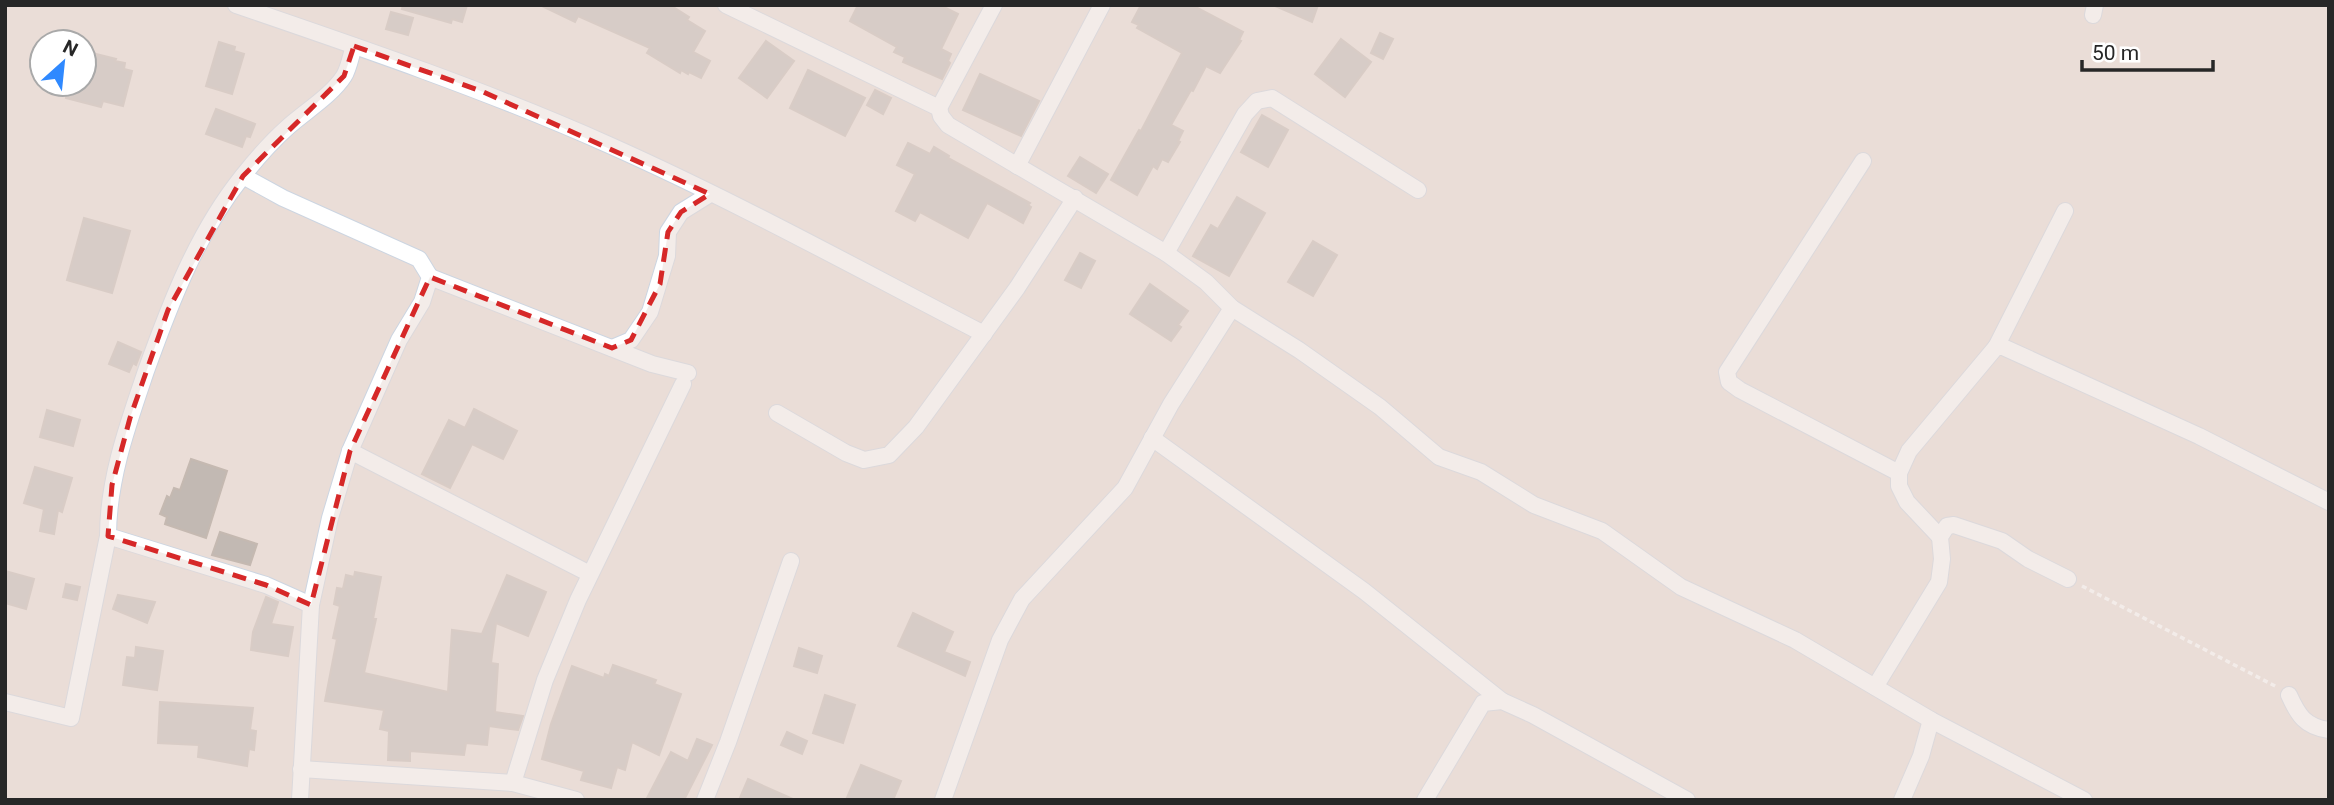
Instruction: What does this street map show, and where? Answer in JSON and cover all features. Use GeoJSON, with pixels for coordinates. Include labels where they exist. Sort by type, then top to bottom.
{"type":"FeatureCollection","features":[{"type":"Feature","properties":{"kind":"street"},"geometry":{"type":"LineString","coordinates":[[236,5],[481,91],[610,145],[984,334]]}},
{"type":"Feature","properties":{"kind":"street"},"geometry":{"type":"LineString","coordinates":[[726,5],[939,108],[948,125],[1166,253],[1206,282],[1232,308],[1299,350],[1380,407],[1439,457],[1481,472],[1534,505],[1602,531],[1681,587],[1795,640],[1930,720],[2084,800]]}},
{"type":"Feature","properties":{"kind":"street"},"geometry":{"type":"LineString","coordinates":[[939,108],[994,5]]}},
{"type":"Feature","properties":{"kind":"street"},"geometry":{"type":"LineString","coordinates":[[1017,166],[1102,5]]}},
{"type":"Feature","properties":{"kind":"street"},"geometry":{"type":"LineString","coordinates":[[5,702],[71,718],[108,536],[112,485],[130,418],[168,310],[222,204],[243,176],[288,127],[344,76],[354,46]]}},
{"type":"Feature","properties":{"kind":"street"},"geometry":{"type":"LineString","coordinates":[[1166,253],[1245,114],[1257,101],[1272,98],[1418,190]]}},
{"type":"Feature","properties":{"kind":"street"},"geometry":{"type":"LineString","coordinates":[[1863,161],[1727,372],[1730,382],[1740,390],[1899,472]]}},
{"type":"Feature","properties":{"kind":"street"},"geometry":{"type":"LineString","coordinates":[[243,176],[283,198],[419,260],[430,277],[686,378],[590,574],[545,680],[513,783]]}},
{"type":"Feature","properties":{"kind":"street"},"geometry":{"type":"LineString","coordinates":[[611,348],[631,340],[650,312],[667,256],[668,232],[681,212],[710,194]]}},
{"type":"Feature","properties":{"kind":"street"},"geometry":{"type":"LineString","coordinates":[[777,413],[855,457],[864,460],[889,455],[916,427],[984,334],[1075,198]]}},
{"type":"Feature","properties":{"kind":"street"},"geometry":{"type":"LineString","coordinates":[[1940,537],[1907,502],[1899,486],[1899,472],[1909,452],[1996,347],[2065,211]]}},
{"type":"Feature","properties":{"kind":"street"},"geometry":{"type":"LineString","coordinates":[[300,800],[311,605],[330,518],[350,451],[399,340],[422,302],[430,277]]}},
{"type":"Feature","properties":{"kind":"street"},"geometry":{"type":"LineString","coordinates":[[943,800],[1000,640],[1022,599],[1125,488],[1171,404],[1232,308]]}},
{"type":"Feature","properties":{"kind":"street"},"geometry":{"type":"LineString","coordinates":[[1996,347],[2003,347],[2199,436],[2329,502]]}},
{"type":"Feature","properties":{"kind":"street"},"geometry":{"type":"LineString","coordinates":[[1152,438],[1364,591],[1502,701],[1533,715],[1687,800]]}},
{"type":"Feature","properties":{"kind":"street"},"geometry":{"type":"LineString","coordinates":[[350,451],[590,574]]}},
{"type":"Feature","properties":{"kind":"street"},"geometry":{"type":"LineString","coordinates":[[1875,687],[1939,582],[1942,559],[1940,537],[1947,526],[1954,525],[2002,541],[2028,559],[2068,579]]}},
{"type":"Feature","properties":{"kind":"street"},"geometry":{"type":"LineString","coordinates":[[108,536],[266,585],[311,605]]}},
{"type":"Feature","properties":{"kind":"street"},"geometry":{"type":"LineString","coordinates":[[705,800],[791,561]]}},
{"type":"Feature","properties":{"kind":"street"},"geometry":{"type":"LineString","coordinates":[[2288,695],[2299,716],[2312,727],[2329,730]]}},
{"type":"Feature","properties":{"kind":"street"},"geometry":{"type":"LineString","coordinates":[[1425,800],[1483,703],[1502,701]]}},
{"type":"Feature","properties":{"kind":"street"},"geometry":{"type":"LineString","coordinates":[[1902,800],[1921,756],[1930,720]]}},
{"type":"Feature","properties":{"kind":"street"},"geometry":{"type":"LineString","coordinates":[[301,769],[513,783],[576,800]]}},
{"type":"Feature","properties":{"kind":"path"},"geometry":{"type":"LineString","coordinates":[[2068,579],[2288,695]]}},
{"type":"Feature","properties":{"kind":"highlighted area"},"geometry":{"type":"Polygon","coordinates":[[[354,46],[481,91],[710,194],[681,212],[668,232],[660,284],[631,340],[612,348],[430,277],[350,451],[311,605],[266,585],[108,536],[112,485],[130,418],[168,310],[243,176],[344,76],[354,46]]]}},
{"type":"Feature","properties":{"kind":"building"},"geometry":{"type":"Polygon","coordinates":[[[403,5],[467,5],[462,22],[452,19],[451,23],[402,9],[403,5]]]}},
{"type":"Feature","properties":{"kind":"building"},"geometry":{"type":"Polygon","coordinates":[[[540,5],[670,5],[705,31],[693,52],[710,61],[701,78],[681,70],[680,73],[647,53],[650,48],[578,16],[575,22],[540,5]]]}},
{"type":"Feature","properties":{"kind":"building"},"geometry":{"type":"Polygon","coordinates":[[[858,5],[940,5],[958,14],[941,49],[951,54],[948,61],[950,63],[942,79],[903,62],[905,57],[894,52],[897,47],[850,21],[858,5]]]}},
{"type":"Feature","properties":{"kind":"building"},"geometry":{"type":"Polygon","coordinates":[[[1141,5],[1192,5],[1243,32],[1239,40],[1241,41],[1220,73],[1206,66],[1171,125],[1183,131],[1178,141],[1180,142],[1168,162],[1162,159],[1157,169],[1153,166],[1137,195],[1111,180],[1139,130],[1141,131],[1182,53],[1137,28],[1139,25],[1132,22],[1141,5]]]}},
{"type":"Feature","properties":{"kind":"building"},"geometry":{"type":"Polygon","coordinates":[[[1273,5],[1318,5],[1312,22],[1273,5]]]}},
{"type":"Feature","properties":{"kind":"building"},"geometry":{"type":"Polygon","coordinates":[[[391,12],[413,18],[408,35],[386,29],[391,12]]]}},
{"type":"Feature","properties":{"kind":"building"},"geometry":{"type":"Polygon","coordinates":[[[1380,33],[1393,39],[1383,59],[1371,53],[1380,33]]]}},
{"type":"Feature","properties":{"kind":"building"},"geometry":{"type":"Polygon","coordinates":[[[1341,39],[1371,62],[1345,97],[1315,74],[1341,39]]]}},
{"type":"Feature","properties":{"kind":"building"},"geometry":{"type":"Polygon","coordinates":[[[766,41],[794,61],[767,98],[739,78],[766,41]]]}},
{"type":"Feature","properties":{"kind":"building"},"geometry":{"type":"Polygon","coordinates":[[[219,42],[235,47],[234,51],[244,54],[232,94],[206,86],[219,42]]]}},
{"type":"Feature","properties":{"kind":"building"},"geometry":{"type":"Polygon","coordinates":[[[98,54],[125,63],[124,69],[132,71],[123,106],[103,101],[101,107],[66,98],[98,98],[98,54]]]}},
{"type":"Feature","properties":{"kind":"building"},"geometry":{"type":"Polygon","coordinates":[[[808,70],[865,98],[845,136],[790,108],[808,70]]]}},
{"type":"Feature","properties":{"kind":"building"},"geometry":{"type":"Polygon","coordinates":[[[980,74],[1039,101],[1021,136],[963,110],[980,74]]]}},
{"type":"Feature","properties":{"kind":"building"},"geometry":{"type":"Polygon","coordinates":[[[875,90],[891,98],[883,114],[867,105],[875,90]]]}},
{"type":"Feature","properties":{"kind":"building"},"geometry":{"type":"Polygon","coordinates":[[[216,109],[255,124],[242,147],[206,134],[216,109]]]}},
{"type":"Feature","properties":{"kind":"building"},"geometry":{"type":"Polygon","coordinates":[[[1262,115],[1288,130],[1268,167],[1241,152],[1262,115]]]}},
{"type":"Feature","properties":{"kind":"building"},"geometry":{"type":"Polygon","coordinates":[[[908,143],[930,154],[934,147],[949,156],[948,158],[1030,203],[1028,205],[1031,207],[1023,223],[987,203],[968,238],[920,212],[915,221],[896,211],[915,174],[897,165],[908,143]]]}},
{"type":"Feature","properties":{"kind":"building"},"geometry":{"type":"Polygon","coordinates":[[[1080,157],[1108,174],[1096,193],[1068,176],[1080,157]]]}},
{"type":"Feature","properties":{"kind":"building"},"geometry":{"type":"Polygon","coordinates":[[[1237,197],[1265,213],[1229,276],[1193,256],[1211,225],[1218,229],[1237,197]]]}},
{"type":"Feature","properties":{"kind":"building"},"geometry":{"type":"Polygon","coordinates":[[[84,218],[130,231],[112,293],[67,280],[84,218]]]}},
{"type":"Feature","properties":{"kind":"building"},"geometry":{"type":"Polygon","coordinates":[[[1313,241],[1337,255],[1313,296],[1288,282],[1313,241]]]}},
{"type":"Feature","properties":{"kind":"building"},"geometry":{"type":"Polygon","coordinates":[[[1080,253],[1095,261],[1081,288],[1065,280],[1080,253]]]}},
{"type":"Feature","properties":{"kind":"building"},"geometry":{"type":"Polygon","coordinates":[[[1150,284],[1188,311],[1171,341],[1130,314],[1150,284]]]}},
{"type":"Feature","properties":{"kind":"building"},"geometry":{"type":"Polygon","coordinates":[[[118,342],[141,352],[136,365],[133,363],[129,372],[109,364],[118,342]]]}},
{"type":"Feature","properties":{"kind":"building"},"geometry":{"type":"Polygon","coordinates":[[[474,409],[517,431],[503,459],[472,444],[450,488],[422,474],[449,420],[465,428],[474,409]]]}},
{"type":"Feature","properties":{"kind":"building"},"geometry":{"type":"Polygon","coordinates":[[[47,410],[80,420],[73,446],[40,437],[47,410]]]}},
{"type":"Feature","properties":{"kind":"building"},"geometry":{"type":"Polygon","coordinates":[[[191,459],[227,471],[206,538],[165,524],[167,517],[160,514],[167,496],[170,498],[174,488],[180,490],[191,459]]]}},
{"type":"Feature","properties":{"kind":"building"},"geometry":{"type":"Polygon","coordinates":[[[35,467],[72,478],[62,512],[58,510],[54,534],[40,531],[44,509],[24,503],[35,467]]]}},
{"type":"Feature","properties":{"kind":"building"},"geometry":{"type":"Polygon","coordinates":[[[220,532],[257,544],[250,565],[212,555],[220,532]]]}},
{"type":"Feature","properties":{"kind":"building"},"geometry":{"type":"Polygon","coordinates":[[[5,571],[34,579],[26,609],[5,603],[5,571]]]}},
{"type":"Feature","properties":{"kind":"building"},"geometry":{"type":"Polygon","coordinates":[[[355,572],[381,577],[373,619],[376,619],[364,673],[448,692],[452,630],[482,634],[507,575],[546,592],[528,636],[496,623],[491,663],[498,664],[495,712],[523,716],[518,730],[489,726],[487,745],[466,743],[464,755],[410,751],[410,761],[388,760],[389,731],[380,729],[384,710],[325,701],[337,639],[333,638],[340,606],[334,604],[337,588],[343,589],[346,575],[354,577],[355,572]]]}},
{"type":"Feature","properties":{"kind":"building"},"geometry":{"type":"Polygon","coordinates":[[[66,584],[80,587],[77,600],[63,597],[66,584]]]}},
{"type":"Feature","properties":{"kind":"building"},"geometry":{"type":"Polygon","coordinates":[[[118,595],[155,602],[147,623],[113,609],[118,595]]]}},
{"type":"Feature","properties":{"kind":"building"},"geometry":{"type":"Polygon","coordinates":[[[266,597],[278,602],[271,624],[293,627],[288,656],[251,650],[253,632],[266,597]]]}},
{"type":"Feature","properties":{"kind":"building"},"geometry":{"type":"Polygon","coordinates":[[[913,613],[953,632],[944,652],[970,662],[965,676],[898,646],[913,613]]]}},
{"type":"Feature","properties":{"kind":"building"},"geometry":{"type":"Polygon","coordinates":[[[136,647],[163,651],[157,690],[123,685],[127,657],[135,658],[136,647]]]}},
{"type":"Feature","properties":{"kind":"building"},"geometry":{"type":"Polygon","coordinates":[[[799,648],[822,656],[817,673],[794,666],[799,648]]]}},
{"type":"Feature","properties":{"kind":"building"},"geometry":{"type":"Polygon","coordinates":[[[613,665],[656,680],[654,684],[681,694],[659,755],[632,742],[625,770],[617,767],[611,788],[581,780],[584,771],[542,759],[551,724],[572,666],[604,678],[605,674],[609,676],[613,665]]]}},
{"type":"Feature","properties":{"kind":"building"},"geometry":{"type":"Polygon","coordinates":[[[825,695],[855,705],[843,743],[813,733],[825,695]]]}},
{"type":"Feature","properties":{"kind":"building"},"geometry":{"type":"Polygon","coordinates":[[[160,702],[253,708],[250,730],[256,731],[254,750],[249,749],[247,766],[198,757],[199,745],[158,743],[160,702]]]}},
{"type":"Feature","properties":{"kind":"building"},"geometry":{"type":"Polygon","coordinates":[[[787,732],[807,741],[802,754],[781,745],[787,732]]]}},
{"type":"Feature","properties":{"kind":"building"},"geometry":{"type":"Polygon","coordinates":[[[697,739],[712,745],[684,800],[646,800],[671,752],[688,761],[697,739]]]}},
{"type":"Feature","properties":{"kind":"building"},"geometry":{"type":"Polygon","coordinates":[[[861,765],[901,781],[893,800],[846,800],[861,765]]]}},
{"type":"Feature","properties":{"kind":"building"},"geometry":{"type":"Polygon","coordinates":[[[748,779],[795,800],[739,800],[748,779]]]}}]}
